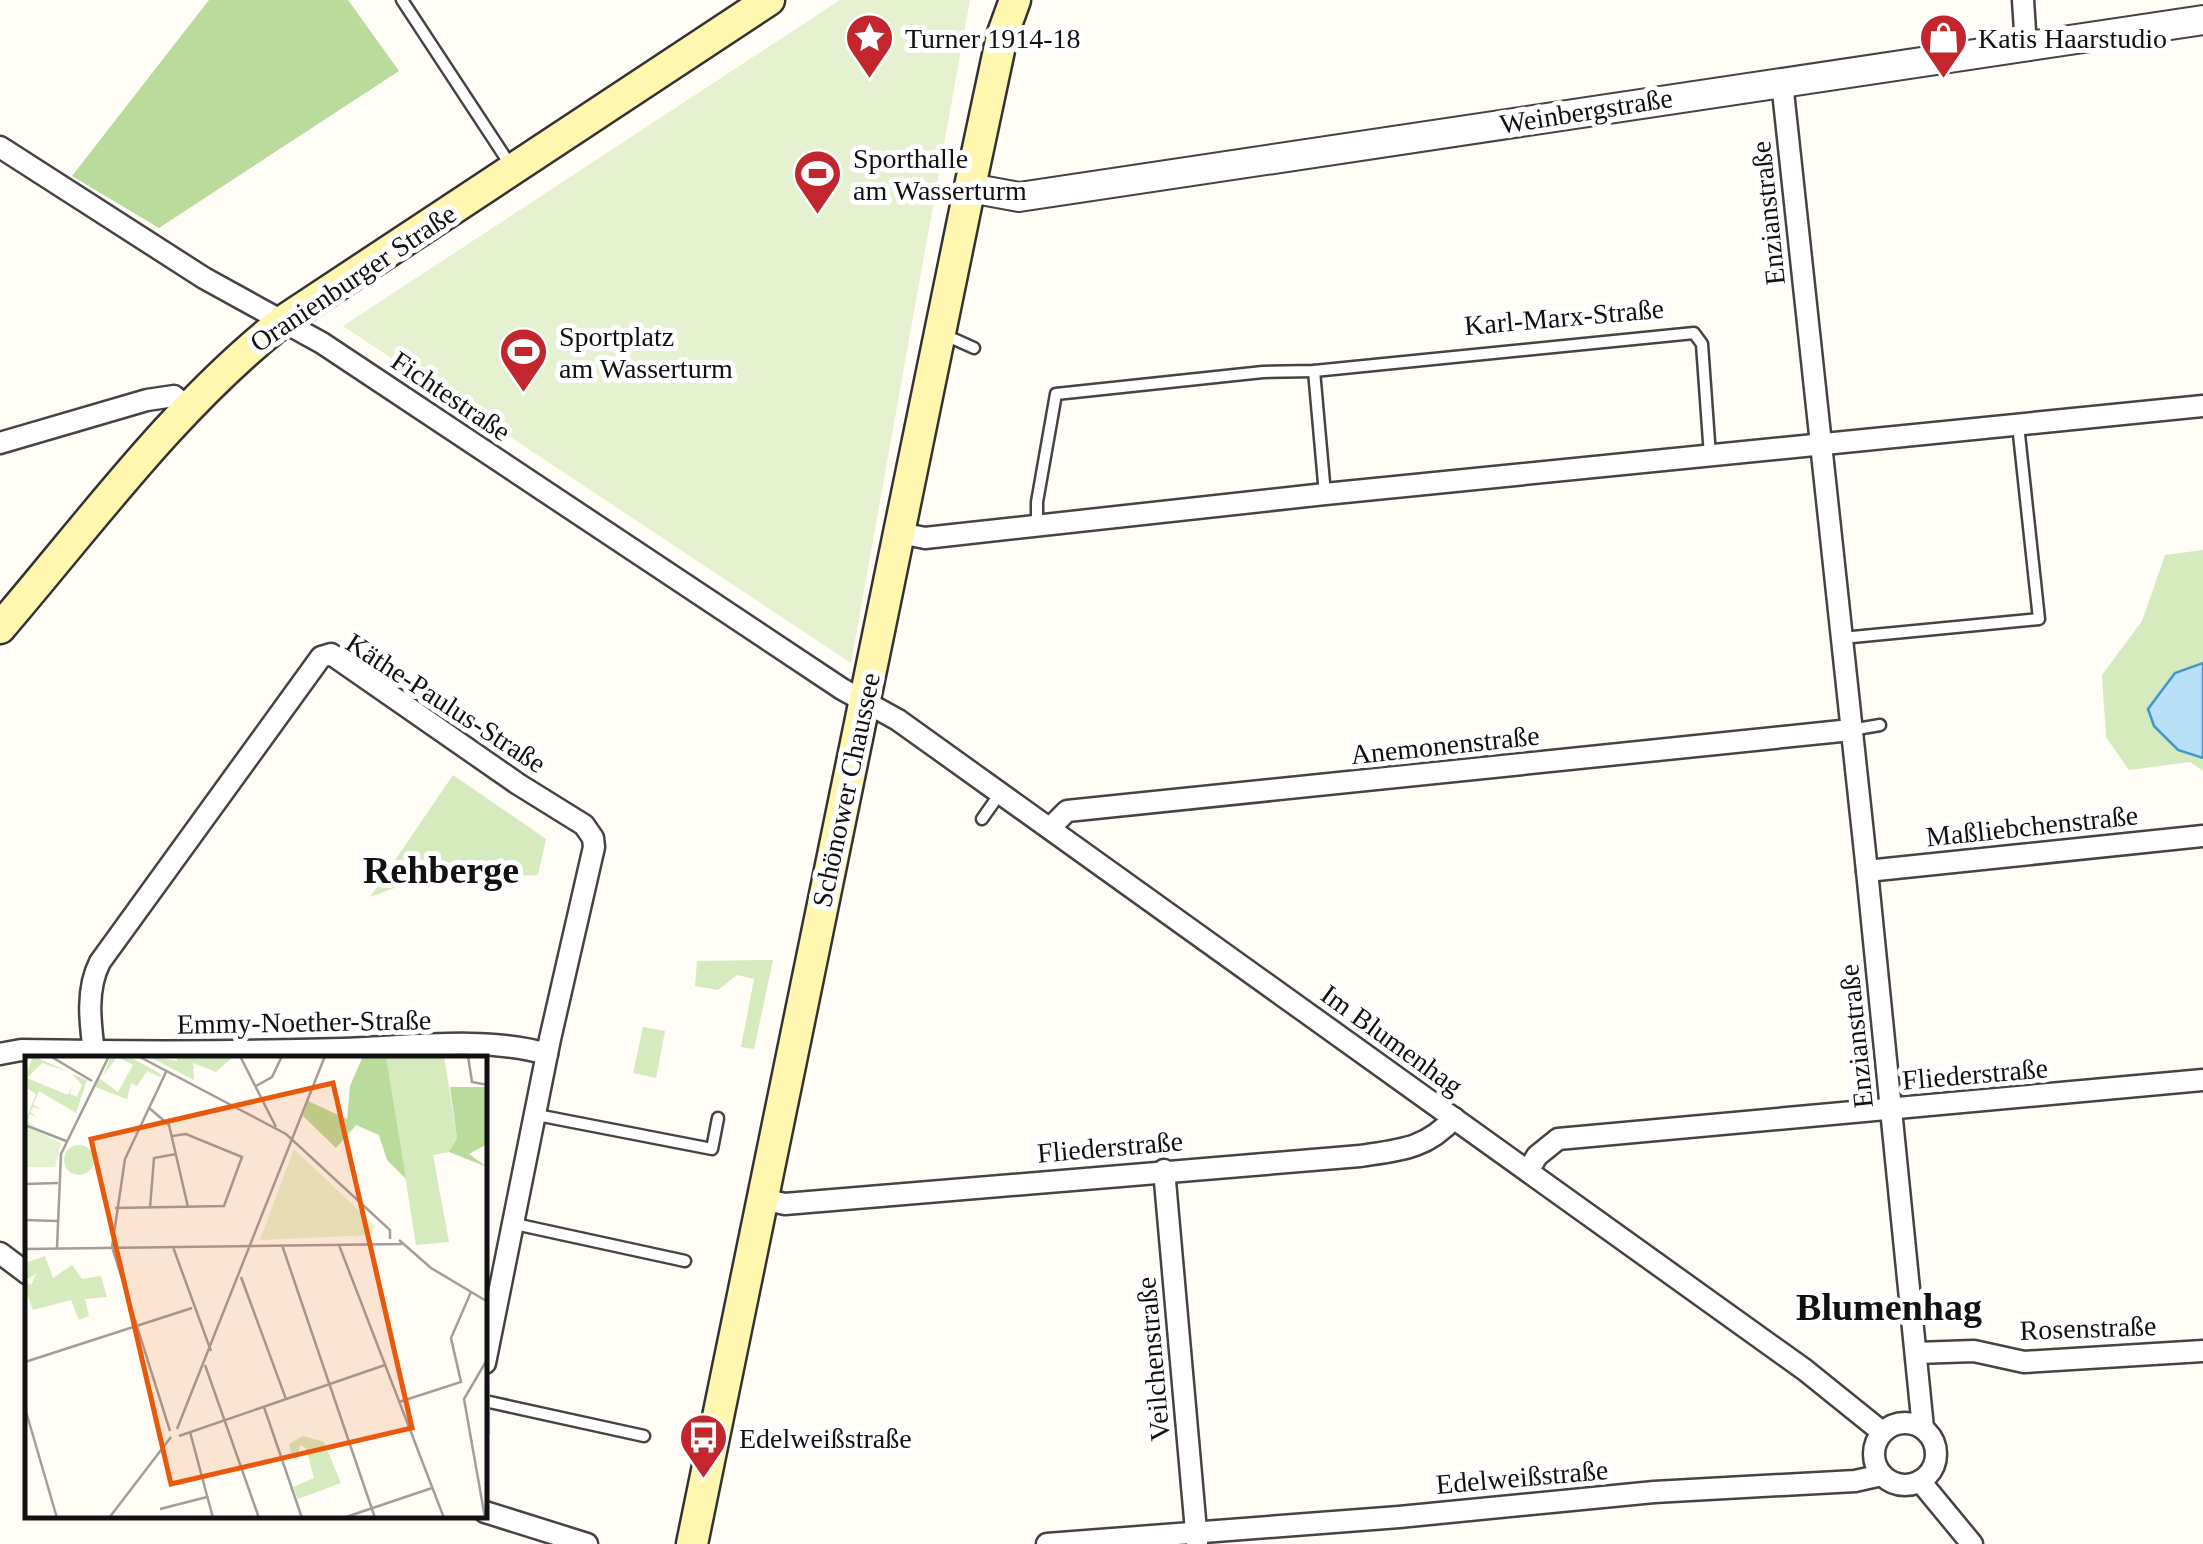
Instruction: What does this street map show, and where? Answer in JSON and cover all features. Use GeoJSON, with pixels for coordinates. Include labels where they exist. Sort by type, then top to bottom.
{"type":"FeatureCollection","features":[{"type":"Feature","properties":{"kind":"main road","name":"Oranienburger Straße"},"geometry":{"type":"LineString","coordinates":[[0,628],[188,408],[240,355],[282,321],[769,0]]}},
{"type":"Feature","properties":{"kind":"main road","name":"Schönower Chaussee"},"geometry":{"type":"LineString","coordinates":[[1001,0],[1002,36]]}},
{"type":"Feature","properties":{"kind":"main road","name":"Schönower Chaussee"},"geometry":{"type":"LineString","coordinates":[[692,1544],[970,188],[1002,36],[1015,0]]}},
{"type":"Feature","properties":{"kind":"street"},"geometry":{"type":"LineString","coordinates":[[2022,0],[2026,46]]}},
{"type":"Feature","properties":{"kind":"street","name":"Weinbergstraße"},"geometry":{"type":"LineString","coordinates":[[970,188],[1019,197],[2203,20]]}},
{"type":"Feature","properties":{"kind":"street","name":"Enzianstraße"},"geometry":{"type":"LineString","coordinates":[[1782,82],[1923,1428]]}},
{"type":"Feature","properties":{"kind":"street","name":"Fichtestraße"},"geometry":{"type":"LineString","coordinates":[[0,147],[204,278],[322,343],[826,678],[865,700]]}},
{"type":"Feature","properties":{"kind":"street"},"geometry":{"type":"LineString","coordinates":[[0,442],[147,400],[174,396],[188,408]]}},
{"type":"Feature","properties":{"kind":"street"},"geometry":{"type":"LineString","coordinates":[[900,534],[925,538],[2203,406]]}},
{"type":"Feature","properties":{"kind":"street","name":"Käthe-Paulus-Straße"},"geometry":{"type":"LineString","coordinates":[[94,1052],[91,991],[92,977],[100,962],[320,657],[331,654],[590,832],[594,847],[547,1054]]}},
{"type":"Feature","properties":{"kind":"street","name":"Im Blumenhag"},"geometry":{"type":"LineString","coordinates":[[865,700],[1001,792],[1805,1370],[1882,1432]]}},
{"type":"Feature","properties":{"kind":"street","name":"Anemonenstraße"},"geometry":{"type":"LineString","coordinates":[[1050,828],[1067,811],[1851,730]]}},
{"type":"Feature","properties":{"kind":"street","name":"Maßliebchenstraße"},"geometry":{"type":"LineString","coordinates":[[1867,871],[2203,836]]}},
{"type":"Feature","properties":{"kind":"street","name":"Emmy-Noether-Straße"},"geometry":{"type":"LineString","coordinates":[[0,1054],[21,1050],[208,1056],[452,1046],[524,1048],[547,1054]]}},
{"type":"Feature","properties":{"kind":"street"},"geometry":{"type":"LineString","coordinates":[[488,1334],[493,1285],[515,1224],[547,1054]]}},
{"type":"Feature","properties":{"kind":"street","name":"Fliederstraße"},"geometry":{"type":"LineString","coordinates":[[1528,1171],[1558,1139],[2203,1080]]}},
{"type":"Feature","properties":{"kind":"street","name":"Fliederstraße"},"geometry":{"type":"LineString","coordinates":[[761,1200],[785,1204],[1360,1156],[1410,1148],[1438,1135],[1454,1118]]}},
{"type":"Feature","properties":{"kind":"street","name":"Veilchenstraße"},"geometry":{"type":"LineString","coordinates":[[1164,1170],[1196,1538]]}},
{"type":"Feature","properties":{"kind":"street"},"geometry":{"type":"LineString","coordinates":[[0,1254],[25,1272]]}},
{"type":"Feature","properties":{"kind":"street","name":"Rosenstraße"},"geometry":{"type":"LineString","coordinates":[[1916,1353],[1974,1350],[2024,1362],[2203,1351]]}},
{"type":"Feature","properties":{"kind":"street"},"geometry":{"type":"LineString","coordinates":[[1898,1424],[1923,1428],[1933,1442],[1935,1458],[1929,1473],[1920,1481],[1897,1484],[1882,1475],[1876,1467],[1874,1448],[1882,1432],[1898,1424]]}},
{"type":"Feature","properties":{"kind":"street","name":"Edelweißstraße"},"geometry":{"type":"LineString","coordinates":[[1047,1544],[1196,1538],[1654,1492],[1882,1475]]}},
{"type":"Feature","properties":{"kind":"street"},"geometry":{"type":"LineString","coordinates":[[1920,1481],[1972,1544]]}},
{"type":"Feature","properties":{"kind":"street"},"geometry":{"type":"LineString","coordinates":[[488,1513],[588,1544]]}},
{"type":"Feature","properties":{"kind":"lane"},"geometry":{"type":"LineString","coordinates":[[402,0],[513,169]]}},
{"type":"Feature","properties":{"kind":"lane","name":"Karl-Marx-Straße"},"geometry":{"type":"LineString","coordinates":[[1038,524],[1037,502],[1056,394],[1263,372],[1314,371],[1694,332],[1702,344],[1710,456]]}},
{"type":"Feature","properties":{"kind":"lane"},"geometry":{"type":"LineString","coordinates":[[939,341],[954,339],[974,348]]}},
{"type":"Feature","properties":{"kind":"lane"},"geometry":{"type":"LineString","coordinates":[[1314,371],[1325,494]]}},
{"type":"Feature","properties":{"kind":"lane"},"geometry":{"type":"LineString","coordinates":[[1841,638],[2039,619],[2018,425]]}},
{"type":"Feature","properties":{"kind":"lane"},"geometry":{"type":"LineString","coordinates":[[1851,730],[1880,725]]}},
{"type":"Feature","properties":{"kind":"lane"},"geometry":{"type":"LineString","coordinates":[[982,820],[1001,792]]}},
{"type":"Feature","properties":{"kind":"lane"},"geometry":{"type":"LineString","coordinates":[[537,1115],[712,1150],[718,1118]]}},
{"type":"Feature","properties":{"kind":"lane"},"geometry":{"type":"LineString","coordinates":[[515,1224],[685,1260]]}},
{"type":"Feature","properties":{"kind":"lane"},"geometry":{"type":"LineString","coordinates":[[488,1403],[644,1436]]}},
{"type":"Feature","properties":{"kind":"green space"},"geometry":{"type":"Polygon","coordinates":[[[209,0],[348,0],[399,71],[159,228],[72,176],[209,0]]]}},
{"type":"Feature","properties":{"kind":"green space"},"geometry":{"type":"Polygon","coordinates":[[[840,0],[970,0],[851,663],[343,326],[840,0]]]}},
{"type":"Feature","properties":{"kind":"green space"},"geometry":{"type":"Polygon","coordinates":[[[2203,550],[2203,663],[2175,673],[2178,750],[2203,758],[2203,771],[2190,762],[2129,770],[2106,737],[2102,675],[2142,621],[2165,555],[2203,550]]]}},
{"type":"Feature","properties":{"kind":"green space"},"geometry":{"type":"Polygon","coordinates":[[[453,775],[546,839],[538,875],[416,880],[370,897],[453,775]]]}},
{"type":"Feature","properties":{"kind":"green space"},"geometry":{"type":"Polygon","coordinates":[[[773,960],[754,1049],[741,1047],[754,979],[737,975],[718,990],[695,986],[697,961],[773,960]]]}},
{"type":"Feature","properties":{"kind":"green space"},"geometry":{"type":"Polygon","coordinates":[[[643,1027],[665,1031],[656,1078],[633,1073],[643,1027]]]}},
{"type":"Feature","properties":{"kind":"water"},"geometry":{"type":"Polygon","coordinates":[[[2203,663],[2203,758],[2178,750],[2154,726],[2148,709],[2175,673],[2203,663]]]}},
{"type":"Feature","properties":{"kind":"place","name":"Turner 1914-18"},"geometry":{"type":"Point","coordinates":[870,80]}},
{"type":"Feature","properties":{"kind":"place","name":"Katis Haarstudio"},"geometry":{"type":"Point","coordinates":[1943,80]}},
{"type":"Feature","properties":{"kind":"place","name":"Sporthalle am Wasserturm"},"geometry":{"type":"Point","coordinates":[818,216]}},
{"type":"Feature","properties":{"kind":"place","name":"Sportplatz am Wasserturm"},"geometry":{"type":"Point","coordinates":[524,394]}},
{"type":"Feature","properties":{"kind":"place","name":"Edelweißstraße"},"geometry":{"type":"Point","coordinates":[704,1480]}},
{"type":"Feature","properties":{"kind":"district","name":"Rehberge"},"geometry":{"type":"Point","coordinates":[441,870]}},
{"type":"Feature","properties":{"kind":"district","name":"Blumenhag"},"geometry":{"type":"Point","coordinates":[1889,1307]}}]}
